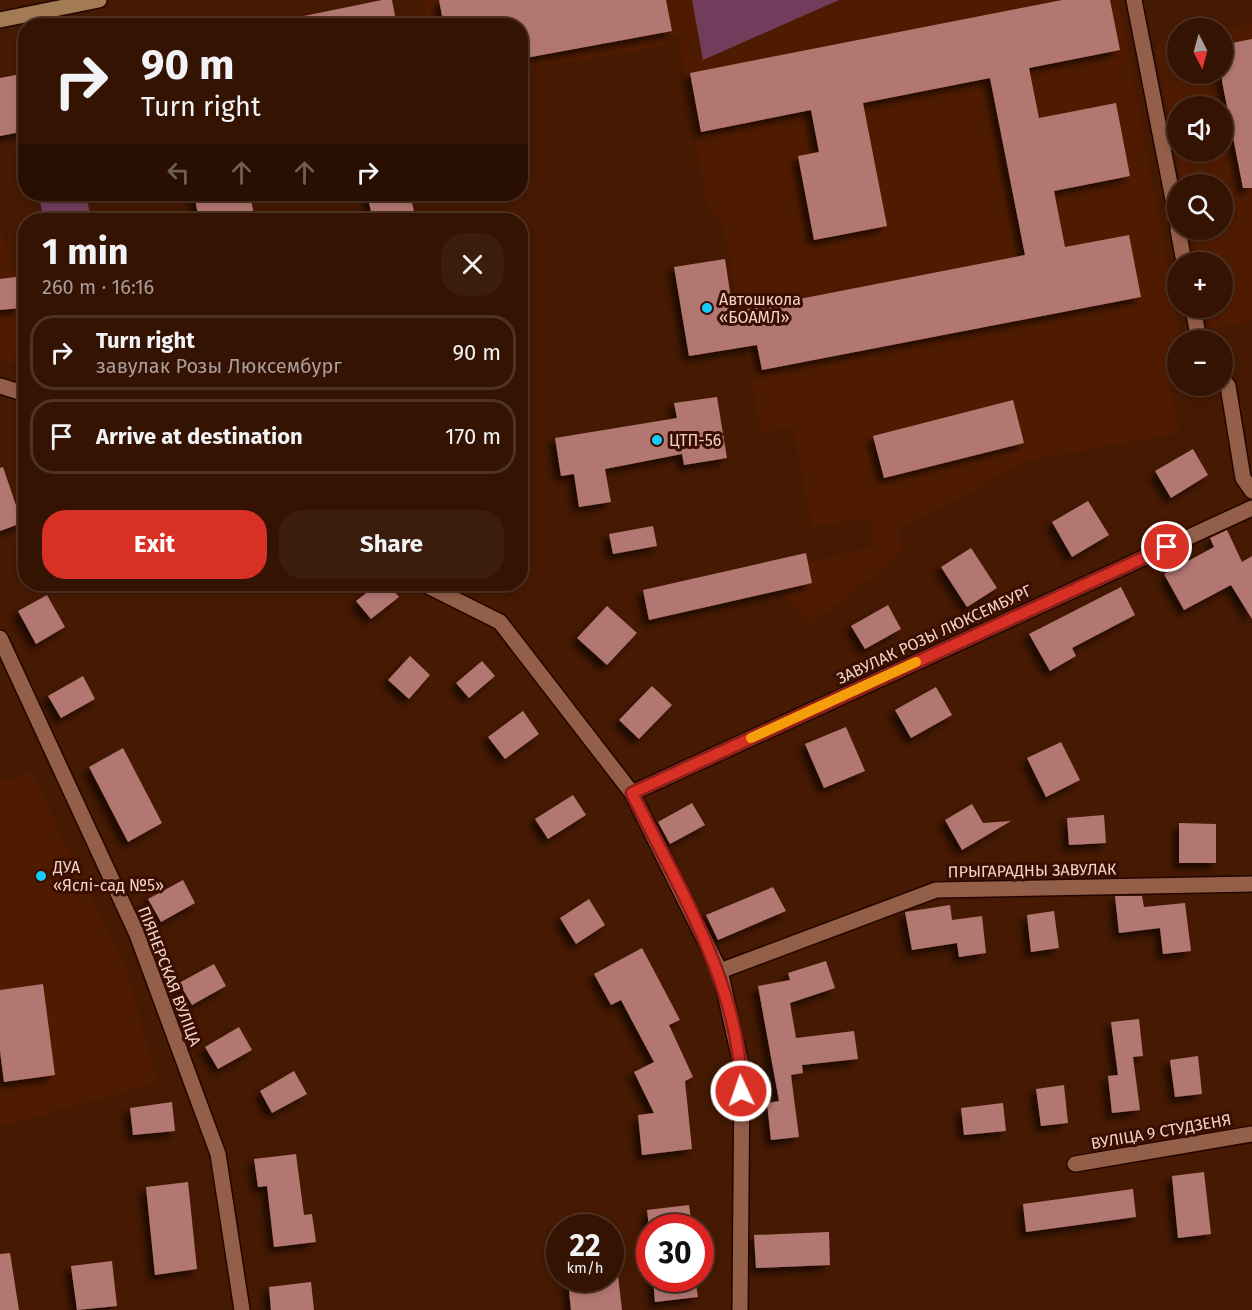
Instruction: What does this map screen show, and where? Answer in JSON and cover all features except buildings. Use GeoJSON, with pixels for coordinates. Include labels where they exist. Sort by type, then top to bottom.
{"type":"FeatureCollection","features":[{"type":"Feature","properties":{"kind":"main road"},"geometry":{"type":"LineString","coordinates":[[0,20],[99,0]]}},
{"type":"Feature","properties":{"kind":"street"},"geometry":{"type":"LineString","coordinates":[[1134,0],[1168,174]]}},
{"type":"Feature","properties":{"kind":"street"},"geometry":{"type":"LineString","coordinates":[[0,386],[18,392]]}},
{"type":"Feature","properties":{"kind":"street"},"geometry":{"type":"LineString","coordinates":[[1230,396],[1243,478],[1252,491]]}},
{"type":"Feature","properties":{"kind":"street","name":"ЗАВУЛАК РОЗЫ ЛЮКСЕМБУРГ"},"geometry":{"type":"LineString","coordinates":[[632,793],[1252,508]]}},
{"type":"Feature","properties":{"kind":"street"},"geometry":{"type":"LineString","coordinates":[[438,591],[500,622],[632,793],[720,971],[742,1069],[740,1310]]}},
{"type":"Feature","properties":{"kind":"street","name":"ПІЯНЕРСКАЯ ВУЛІЦА"},"geometry":{"type":"LineString","coordinates":[[0,638],[135,932],[218,1154],[242,1310]]}},
{"type":"Feature","properties":{"kind":"street","name":"ПРЫГАРАДНЫ ЗАВУЛАК"},"geometry":{"type":"LineString","coordinates":[[720,971],[936,890],[1252,884]]}},
{"type":"Feature","properties":{"kind":"street","name":"ВУЛІЦА 9 СТУДЗЕНЯ"},"geometry":{"type":"LineString","coordinates":[[1075,1164],[1252,1134]]}},
{"type":"Feature","properties":{"kind":"shaded area"},"geometry":{"type":"Polygon","coordinates":[[[424,0],[1119,0],[1167,263],[1167,318],[1177,318],[1179,330],[1167,330],[1166,361],[1167,396],[1172,396],[1179,433],[1027,461],[898,531],[902,553],[812,624],[784,596],[778,570],[874,546],[869,517],[812,527],[793,426],[761,435],[723,223],[707,206],[678,35],[665,36],[667,46],[528,69],[528,18],[428,18],[424,0]]]}},
{"type":"Feature","properties":{"kind":"shaded area"},"geometry":{"type":"Polygon","coordinates":[[[692,0],[839,0],[703,60],[692,0]]]}},
{"type":"Feature","properties":{"kind":"shaded area"},"geometry":{"type":"Polygon","coordinates":[[[1252,22],[1252,320],[1210,329],[1207,318],[1233,318],[1233,252],[1195,252],[1193,240],[1233,240],[1233,174],[1180,174],[1178,162],[1233,162],[1233,96],[1167,96],[1167,106],[1155,43],[1167,40],[1167,84],[1233,84],[1233,27],[1252,22]]]}},
{"type":"Feature","properties":{"kind":"shaded area"},"geometry":{"type":"Polygon","coordinates":[[[40,201],[87,201],[90,213],[42,213],[40,201]]]}},
{"type":"Feature","properties":{"kind":"shaded area"},"geometry":{"type":"Polygon","coordinates":[[[0,229],[16,277],[18,330],[15,364],[0,360],[0,229]]]}},
{"type":"Feature","properties":{"kind":"shaded area","name":"ДУА «Яслі-сад №5»"},"geometry":{"type":"Polygon","coordinates":[[[31,772],[127,970],[157,1083],[0,1127],[0,782],[31,772]]]}},
{"type":"Feature","properties":{"kind":"slow traffic"},"geometry":{"type":"LineString","coordinates":[[751,738],[916,662]]}},
{"type":"Feature","properties":{"kind":"place","name":"Автошкола «БОАМЛ»"},"geometry":{"type":"Point","coordinates":[707,308]}},
{"type":"Feature","properties":{"kind":"place","name":"ЦТП-56"},"geometry":{"type":"Point","coordinates":[657,440]}},
{"type":"Feature","properties":{"kind":"place","name":"ДУА «Яслі-сад №5»"},"geometry":{"type":"Point","coordinates":[41,876]}},
{"type":"Feature","properties":{"kind":"route"},"geometry":{"type":"LineString","coordinates":[[741,1091],[742,1069],[720,971],[632,793],[1167,547]]}}]}
